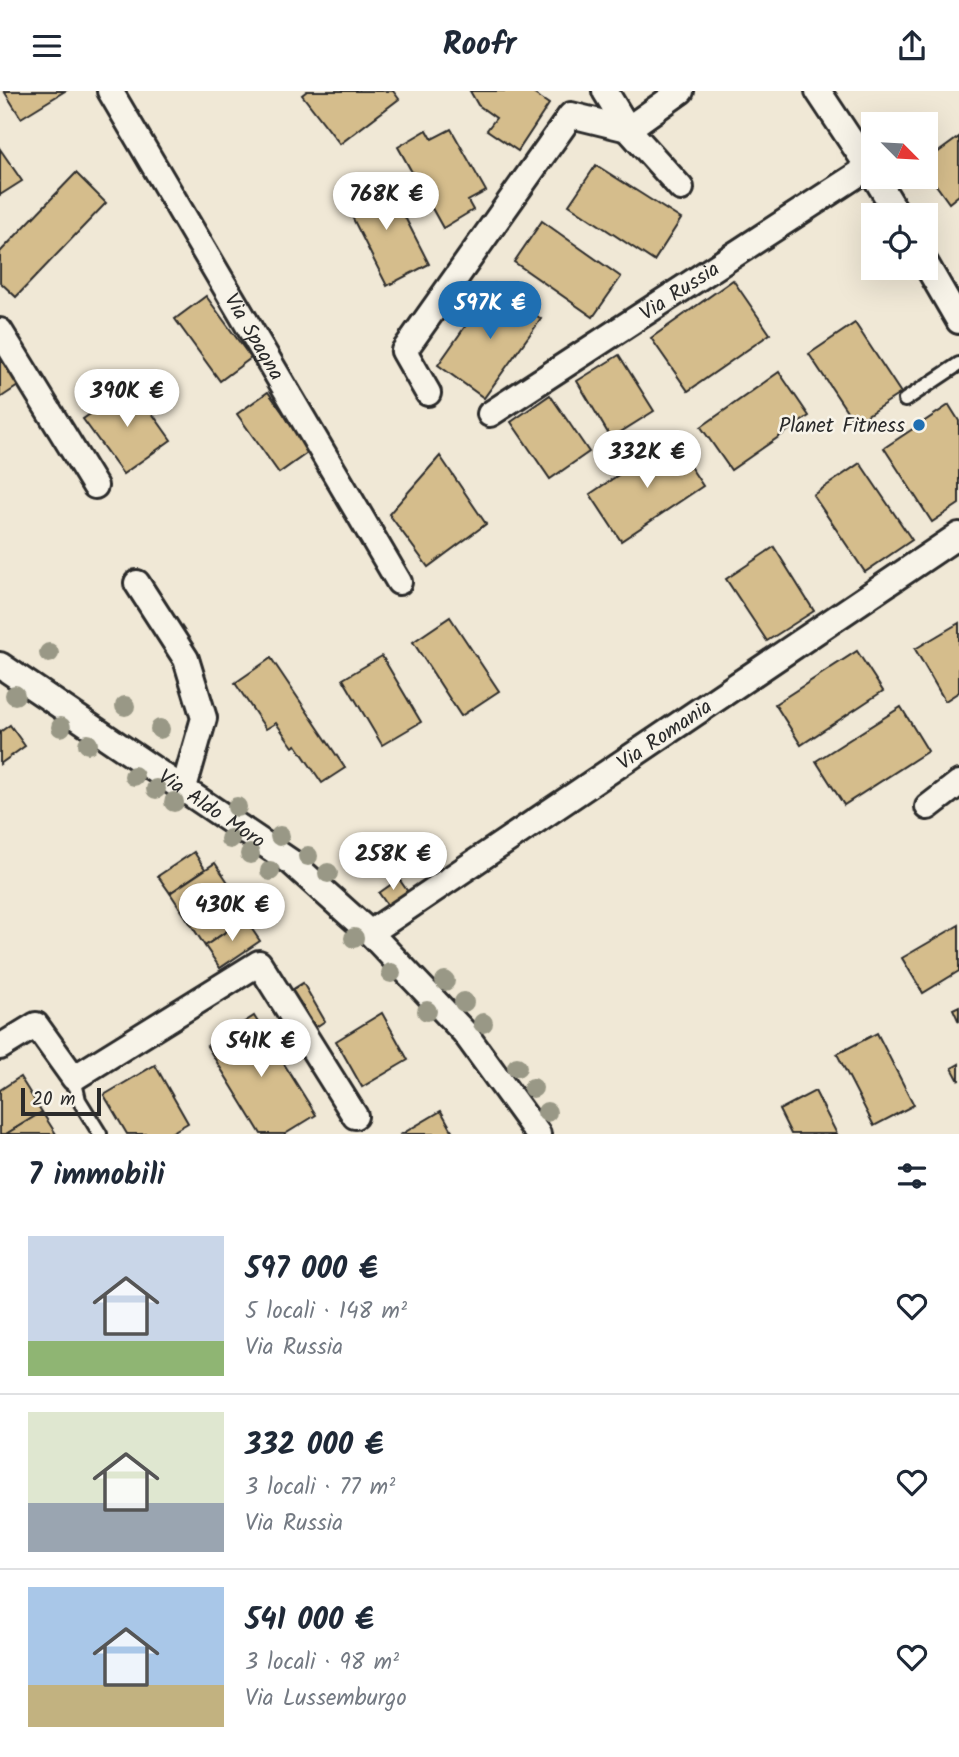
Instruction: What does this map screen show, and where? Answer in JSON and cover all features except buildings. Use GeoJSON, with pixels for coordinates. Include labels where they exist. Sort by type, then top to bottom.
{"type":"FeatureCollection","features":[{"type":"Feature","properties":{"kind":"street","name":"Via Spagna"},"geometry":{"type":"LineString","coordinates":[[110,91],[399,582]]}},
{"type":"Feature","properties":{"kind":"street"},"geometry":{"type":"LineString","coordinates":[[605,91],[628,129],[681,188]]}},
{"type":"Feature","properties":{"kind":"street"},"geometry":{"type":"LineString","coordinates":[[428,393],[404,351],[571,115],[628,129],[681,91]]}},
{"type":"Feature","properties":{"kind":"street"},"geometry":{"type":"LineString","coordinates":[[818,91],[861,154]]}},
{"type":"Feature","properties":{"kind":"street","name":"Via Russia"},"geometry":{"type":"LineString","coordinates":[[490,414],[861,180]]}},
{"type":"Feature","properties":{"kind":"street"},"geometry":{"type":"LineString","coordinates":[[935,280],[959,321]]}},
{"type":"Feature","properties":{"kind":"street"},"geometry":{"type":"LineString","coordinates":[[0,331],[95,486]]}},
{"type":"Feature","properties":{"kind":"street","name":"Via Romania"},"geometry":{"type":"LineString","coordinates":[[370,933],[959,535]]}},
{"type":"Feature","properties":{"kind":"street"},"geometry":{"type":"LineString","coordinates":[[137,583],[186,659],[204,718],[183,791]]}},
{"type":"Feature","properties":{"kind":"street","name":"Via Aldo Moro"},"geometry":{"type":"LineString","coordinates":[[0,665],[291,862],[370,933],[464,1032],[538,1134]]}},
{"type":"Feature","properties":{"kind":"street"},"geometry":{"type":"LineString","coordinates":[[928,807],[959,782]]}},
{"type":"Feature","properties":{"kind":"street"},"geometry":{"type":"LineString","coordinates":[[0,1047],[36,1025],[74,1078],[259,963],[355,1116]]}},
{"type":"Feature","properties":{"kind":"lane"},"geometry":{"type":"LineString","coordinates":[[905,400],[959,364]]}},
{"type":"Feature","properties":{"kind":"lane"},"geometry":{"type":"LineString","coordinates":[[74,1078],[79,1100],[100,1134]]}},
{"type":"Feature","properties":{"kind":"place","name":"Planet Fitness"},"geometry":{"type":"Point","coordinates":[919,425]}}]}
